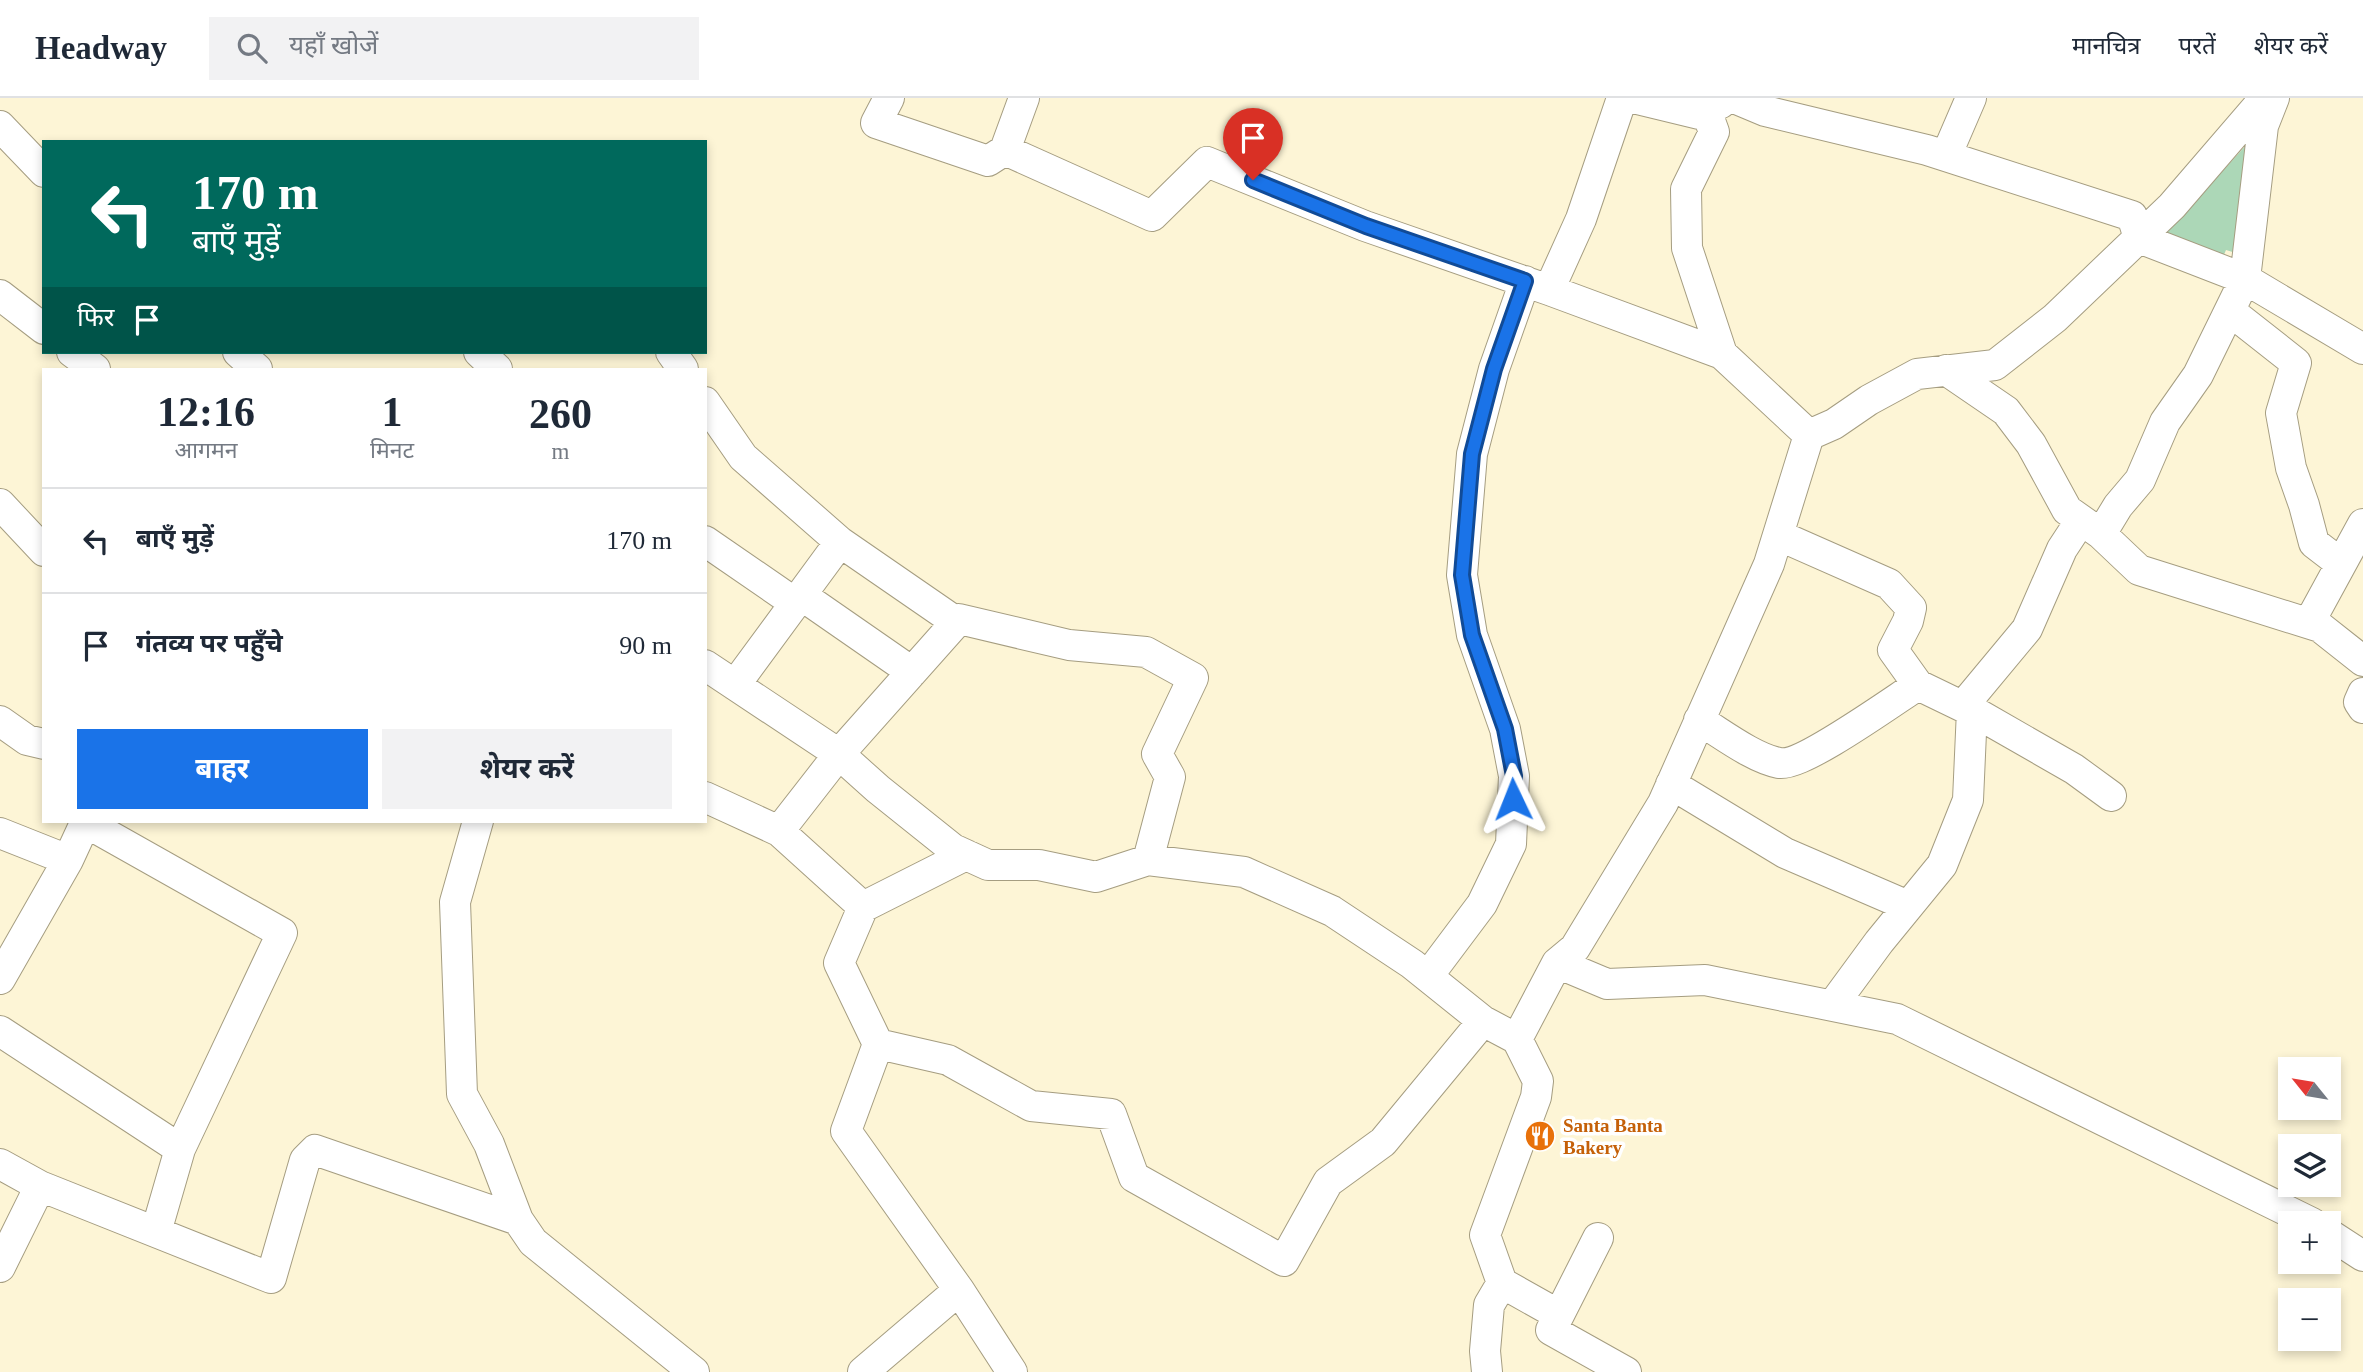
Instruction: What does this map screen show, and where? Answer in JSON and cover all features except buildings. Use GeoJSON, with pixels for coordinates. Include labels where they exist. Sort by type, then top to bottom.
{"type":"FeatureCollection","features":[{"type":"Feature","properties":{"kind":"street"},"geometry":{"type":"LineString","coordinates":[[888,98],[876,123],[988,161],[1005,150],[1024,98]]}},
{"type":"Feature","properties":{"kind":"street"},"geometry":{"type":"LineString","coordinates":[[1428,976],[1482,904],[1511,844],[1514,776],[1505,729],[1472,635],[1462,575],[1472,454],[1494,369],[1537,286],[1581,219],[1622,98]]}},
{"type":"Feature","properties":{"kind":"street"},"geometry":{"type":"LineString","coordinates":[[1633,98],[1699,114],[1733,102],[1946,156],[2132,216],[2139,238]]}},
{"type":"Feature","properties":{"kind":"street"},"geometry":{"type":"LineString","coordinates":[[1946,156],[1971,98]]}},
{"type":"Feature","properties":{"kind":"street"},"geometry":{"type":"LineString","coordinates":[[1517,1039],[1557,963],[1575,948],[1663,803],[1769,564],[1809,435],[1833,424],[1869,400],[1917,374],[1995,365],[2055,318],[2139,238],[2172,205],[2265,98]]}},
{"type":"Feature","properties":{"kind":"street"},"geometry":{"type":"LineString","coordinates":[[1832,1006],[1942,865],[1968,800],[1967,708],[2027,629],[2062,549],[2118,506],[2140,480],[2165,422],[2199,375],[2245,279],[2263,126],[2274,98]]}},
{"type":"Feature","properties":{"kind":"street"},"geometry":{"type":"LineString","coordinates":[[1722,354],[1687,248],[1686,189],[1714,132],[1733,102]]}},
{"type":"Feature","properties":{"kind":"street"},"geometry":{"type":"LineString","coordinates":[[0,126],[42,170]]}},
{"type":"Feature","properties":{"kind":"street"},"geometry":{"type":"LineString","coordinates":[[1005,150],[1152,216],[1208,162],[1366,226],[1722,354],[1809,435]]}},
{"type":"Feature","properties":{"kind":"street"},"geometry":{"type":"LineString","coordinates":[[2139,238],[2245,279],[2363,349]]}},
{"type":"Feature","properties":{"kind":"street"},"geometry":{"type":"LineString","coordinates":[[0,295],[42,327]]}},
{"type":"Feature","properties":{"kind":"street"},"geometry":{"type":"LineString","coordinates":[[2230,311],[2296,363],[2281,413],[2291,468],[2314,542],[2340,563]]}},
{"type":"Feature","properties":{"kind":"street"},"geometry":{"type":"LineString","coordinates":[[75,354],[93,368]]}},
{"type":"Feature","properties":{"kind":"street"},"geometry":{"type":"LineString","coordinates":[[240,354],[256,368]]}},
{"type":"Feature","properties":{"kind":"street"},"geometry":{"type":"LineString","coordinates":[[481,354],[496,368]]}},
{"type":"Feature","properties":{"kind":"street"},"geometry":{"type":"LineString","coordinates":[[1946,370],[2006,411],[2031,444],[2067,510],[2091,527],[2139,570],[2320,627],[2363,661]]}},
{"type":"Feature","properties":{"kind":"street"},"geometry":{"type":"LineString","coordinates":[[707,405],[743,457],[840,542],[956,622]]}},
{"type":"Feature","properties":{"kind":"street"},"geometry":{"type":"LineString","coordinates":[[0,504],[42,549]]}},
{"type":"Feature","properties":{"kind":"street"},"geometry":{"type":"LineString","coordinates":[[2309,623],[2363,524]]}},
{"type":"Feature","properties":{"kind":"street"},"geometry":{"type":"LineString","coordinates":[[1778,535],[1889,584],[1911,608],[1908,621],[1893,650],[1918,685],[1967,708],[2074,769],[2111,796]]}},
{"type":"Feature","properties":{"kind":"street"},"geometry":{"type":"LineString","coordinates":[[707,542],[912,672]]}},
{"type":"Feature","properties":{"kind":"street"},"geometry":{"type":"LineString","coordinates":[[735,685],[840,542]]}},
{"type":"Feature","properties":{"kind":"street"},"geometry":{"type":"LineString","coordinates":[[779,831],[839,754],[959,619],[1069,645],[1146,652],[1194,678],[1157,754],[1170,777],[1148,860]]}},
{"type":"Feature","properties":{"kind":"street"},"geometry":{"type":"LineString","coordinates":[[707,666],[839,754],[942,841],[966,855],[988,865],[1039,865],[1096,877],[1148,860],[1244,872],[1332,911],[1428,976],[1483,1021],[1517,1039],[1538,1082],[1536,1097],[1485,1236],[1502,1283],[1559,1315]]}},
{"type":"Feature","properties":{"kind":"street"},"geometry":{"type":"LineString","coordinates":[[1699,720],[1760,757],[1781,764],[1808,756],[1918,685]]}},
{"type":"Feature","properties":{"kind":"street"},"geometry":{"type":"LineString","coordinates":[[2363,693],[2359,702],[2363,708]]}},
{"type":"Feature","properties":{"kind":"street"},"geometry":{"type":"LineString","coordinates":[[0,721],[27,740],[42,744]]}},
{"type":"Feature","properties":{"kind":"street"},"geometry":{"type":"LineString","coordinates":[[1671,784],[1785,852],[1908,906]]}},
{"type":"Feature","properties":{"kind":"street"},"geometry":{"type":"LineString","coordinates":[[707,798],[779,831],[863,907]]}},
{"type":"Feature","properties":{"kind":"street"},"geometry":{"type":"LineString","coordinates":[[0,979],[68,860],[84,823]]}},
{"type":"Feature","properties":{"kind":"street"},"geometry":{"type":"LineString","coordinates":[[89,823],[282,933],[180,1149],[156,1232]]}},
{"type":"Feature","properties":{"kind":"street"},"geometry":{"type":"LineString","coordinates":[[477,823],[455,902],[461,1094],[489,1144],[518,1220],[533,1242],[694,1372]]}},
{"type":"Feature","properties":{"kind":"street"},"geometry":{"type":"LineString","coordinates":[[0,832],[68,860]]}},
{"type":"Feature","properties":{"kind":"street"},"geometry":{"type":"LineString","coordinates":[[966,855],[863,907],[839,963],[878,1044],[846,1131],[959,1290],[1012,1372]]}},
{"type":"Feature","properties":{"kind":"street"},"geometry":{"type":"LineString","coordinates":[[1557,963],[1607,984],[1705,980],[1897,1019],[2288,1211]]}},
{"type":"Feature","properties":{"kind":"street"},"geometry":{"type":"LineString","coordinates":[[878,1044],[948,1060],[1031,1106],[1111,1114],[1134,1177],[1284,1261],[1328,1182],[1383,1142],[1483,1021]]}},
{"type":"Feature","properties":{"kind":"street"},"geometry":{"type":"LineString","coordinates":[[0,1031],[180,1149]]}},
{"type":"Feature","properties":{"kind":"street"},"geometry":{"type":"LineString","coordinates":[[0,1164],[40,1186],[271,1278],[304,1160],[315,1150],[518,1220]]}},
{"type":"Feature","properties":{"kind":"street"},"geometry":{"type":"LineString","coordinates":[[0,1267],[40,1186]]}},
{"type":"Feature","properties":{"kind":"street"},"geometry":{"type":"LineString","coordinates":[[1598,1238],[1551,1330],[1626,1372]]}},
{"type":"Feature","properties":{"kind":"street"},"geometry":{"type":"LineString","coordinates":[[2341,1242],[2363,1256]]}},
{"type":"Feature","properties":{"kind":"street"},"geometry":{"type":"LineString","coordinates":[[1487,1372],[1485,1350],[1489,1305],[1502,1283]]}},
{"type":"Feature","properties":{"kind":"street"},"geometry":{"type":"LineString","coordinates":[[863,1372],[959,1290]]}},
{"type":"Feature","properties":{"kind":"green space"},"geometry":{"type":"Polygon","coordinates":[[[2248,143],[2239,254],[2226,250],[2220,264],[2163,237],[2248,143]]]}},
{"type":"Feature","properties":{"kind":"place","name":"Santa Banta Bakery"},"geometry":{"type":"Point","coordinates":[1540,1136]}},
{"type":"Feature","properties":{"kind":"route"},"geometry":{"type":"LineString","coordinates":[[1253,180],[1366,226],[1525,281],[1494,369],[1472,454],[1462,575],[1472,635],[1505,729],[1514,776],[1513,799]]}}]}
